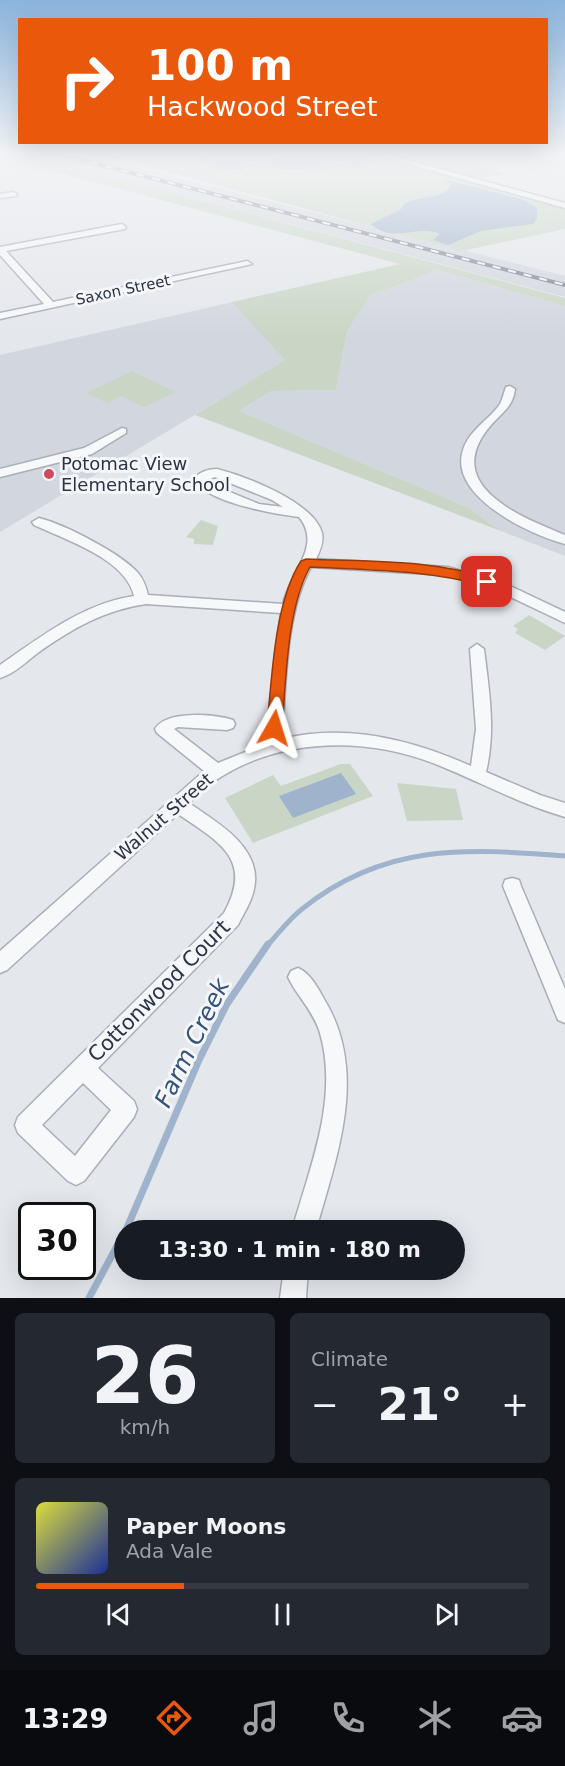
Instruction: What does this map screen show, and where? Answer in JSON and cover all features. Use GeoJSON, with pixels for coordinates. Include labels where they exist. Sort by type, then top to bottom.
{"type":"FeatureCollection","features":[{"type":"Feature","properties":{"kind":"street"},"geometry":{"type":"LineString","coordinates":[[0,250],[122,227]]}},
{"type":"Feature","properties":{"kind":"street"},"geometry":{"type":"LineString","coordinates":[[0,250],[50,305]]}},
{"type":"Feature","properties":{"kind":"street","name":"Saxon Street"},"geometry":{"type":"LineString","coordinates":[[0,316],[247,264]]}},
{"type":"Feature","properties":{"kind":"street"},"geometry":{"type":"LineString","coordinates":[[510,389],[507,402],[475,437],[468,460],[469,472],[479,492],[502,512],[565,540]]}},
{"type":"Feature","properties":{"kind":"street"},"geometry":{"type":"LineString","coordinates":[[0,473],[88,451],[122,431]]}},
{"type":"Feature","properties":{"kind":"street"},"geometry":{"type":"LineString","coordinates":[[273,746],[281,656],[295,582],[313,553],[316,532],[303,514],[276,496],[217,472],[211,472],[200,479],[203,485],[256,507],[303,514]]}},
{"type":"Feature","properties":{"kind":"street"},"geometry":{"type":"LineString","coordinates":[[39,522],[86,545],[128,570],[140,588],[142,600]]}},
{"type":"Feature","properties":{"kind":"street"},"geometry":{"type":"LineString","coordinates":[[306,563],[426,569],[459,574],[503,588],[565,618]]}},
{"type":"Feature","properties":{"kind":"street"},"geometry":{"type":"LineString","coordinates":[[0,673],[88,613],[105,606],[142,600],[290,609]]}},
{"type":"Feature","properties":{"kind":"street"},"geometry":{"type":"LineString","coordinates":[[477,649],[485,737],[483,757],[477,776]]}},
{"type":"Feature","properties":{"kind":"street"},"geometry":{"type":"LineString","coordinates":[[216,771],[163,729],[175,721],[227,724]]}},
{"type":"Feature","properties":{"kind":"street","name":"Walnut Street"},"geometry":{"type":"LineString","coordinates":[[0,964],[216,771],[241,757],[273,746],[322,738],[371,741],[403,748],[441,760],[516,794],[565,810]]}},
{"type":"Feature","properties":{"kind":"street","name":"Cottonwood Court"},"geometry":{"type":"LineString","coordinates":[[83,1068],[126,1109],[76,1173],[26,1125],[231,919],[242,901],[246,878],[240,855],[221,835],[177,804]]}},
{"type":"Feature","properties":{"kind":"street"},"geometry":{"type":"LineString","coordinates":[[512,886],[565,1013]]}},
{"type":"Feature","properties":{"kind":"street"},"geometry":{"type":"LineString","coordinates":[[297,977],[323,1014],[331,1034],[337,1061],[338,1089],[328,1140],[307,1220]]}},
{"type":"Feature","properties":{"kind":"street"},"geometry":{"type":"LineString","coordinates":[[292,1298],[294,1280]]}},
{"type":"Feature","properties":{"kind":"shaded area"},"geometry":{"type":"Polygon","coordinates":[[[255,215],[322,215],[565,276],[565,297],[255,215]]]}},
{"type":"Feature","properties":{"kind":"shaded area"},"geometry":{"type":"Polygon","coordinates":[[[435,269],[565,306],[565,556],[501,531],[469,508],[239,411],[271,391],[336,390],[347,331],[371,295],[428,274],[435,269]]]}},
{"type":"Feature","properties":{"kind":"shaded area","name":"Potomac View Elementary School"},"geometry":{"type":"Polygon","coordinates":[[[233,302],[286,360],[0,532],[0,355],[233,302]]]}},
{"type":"Feature","properties":{"kind":"green space"},"geometry":{"type":"Polygon","coordinates":[[[215,215],[253,215],[565,298],[565,306],[435,269],[428,274],[371,295],[347,331],[336,390],[271,391],[239,411],[469,508],[501,531],[195,415],[285,360],[232,302],[400,264],[215,215]]]}},
{"type":"Feature","properties":{"kind":"green space"},"geometry":{"type":"Polygon","coordinates":[[[326,215],[565,215],[565,229],[462,251],[326,215]]]}},
{"type":"Feature","properties":{"kind":"green space"},"geometry":{"type":"Polygon","coordinates":[[[132,371],[175,392],[144,407],[121,396],[107,403],[87,393],[132,371]]]}},
{"type":"Feature","properties":{"kind":"green space"},"geometry":{"type":"Polygon","coordinates":[[[201,520],[218,526],[213,545],[194,544],[194,539],[186,537],[201,520]]]}},
{"type":"Feature","properties":{"kind":"green space"},"geometry":{"type":"Polygon","coordinates":[[[529,615],[565,636],[545,650],[515,633],[518,629],[513,626],[529,615]]]}},
{"type":"Feature","properties":{"kind":"green space"},"geometry":{"type":"Polygon","coordinates":[[[341,764],[350,764],[373,796],[253,843],[225,798],[273,775],[281,786],[341,764]]]}},
{"type":"Feature","properties":{"kind":"green space"},"geometry":{"type":"Polygon","coordinates":[[[397,783],[456,789],[463,820],[407,821],[397,783]]]}},
{"type":"Feature","properties":{"kind":"water"},"geometry":{"type":"Polygon","coordinates":[[[390,215],[537,215],[533,224],[481,231],[448,245],[433,240],[440,234],[432,231],[388,233],[371,224],[390,215]]]}},
{"type":"Feature","properties":{"kind":"water"},"geometry":{"type":"Polygon","coordinates":[[[341,773],[356,794],[293,818],[279,796],[341,773]]]}},
{"type":"Feature","properties":{"kind":"waterway","name":"Farm Creek"},"geometry":{"type":"LineString","coordinates":[[267,946],[297,913],[333,887],[364,872],[395,861],[460,852],[565,856]]}},
{"type":"Feature","properties":{"kind":"waterway","name":"Farm Creek"},"geometry":{"type":"LineString","coordinates":[[130,1220],[199,1060],[227,1004],[268,944]]}},
{"type":"Feature","properties":{"kind":"waterway","name":"Farm Creek"},"geometry":{"type":"LineString","coordinates":[[89,1298],[114,1252]]}},
{"type":"Feature","properties":{"kind":"railway"},"geometry":{"type":"LineString","coordinates":[[293,215],[565,285]]}},
{"type":"Feature","properties":{"kind":"place","name":"Potomac View Elementary School"},"geometry":{"type":"Point","coordinates":[49,474]}},
{"type":"Feature","properties":{"kind":"route"},"geometry":{"type":"LineString","coordinates":[[274,728],[281,656],[292,596],[295,582],[306,563],[426,569],[470,576],[487,582]]}}]}
